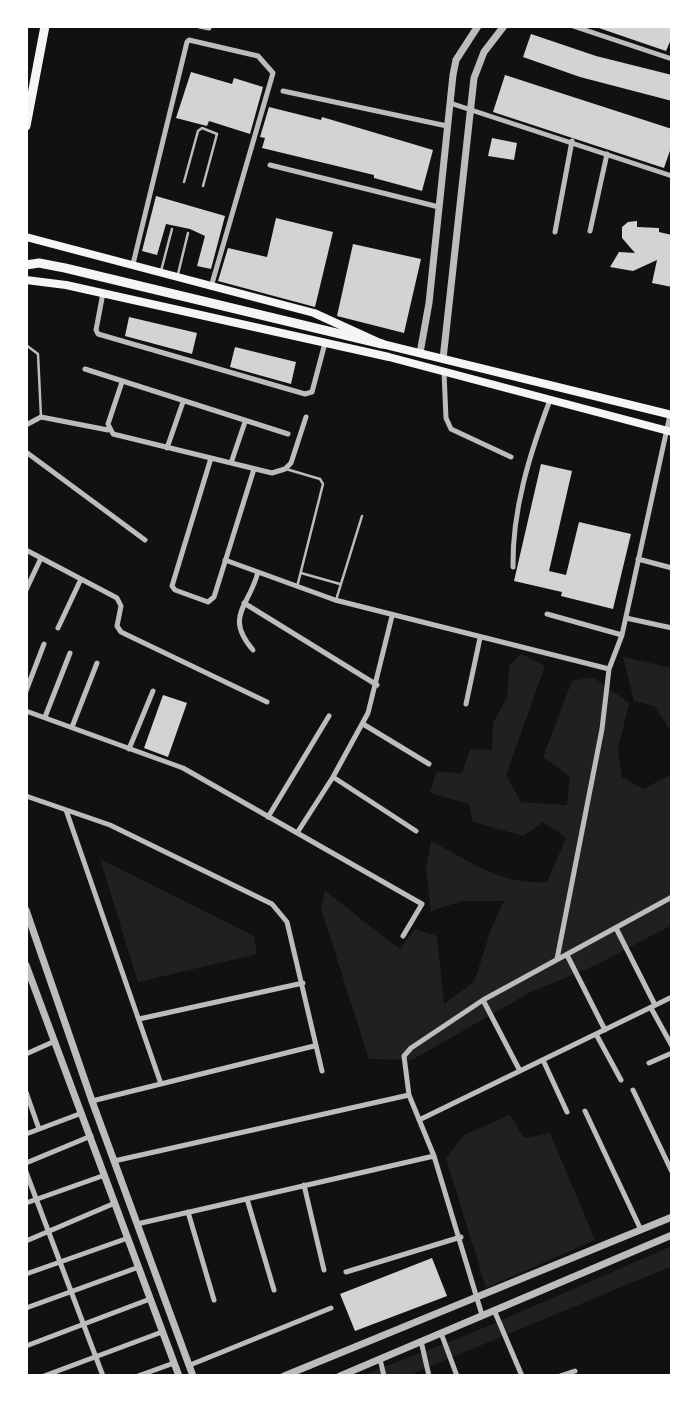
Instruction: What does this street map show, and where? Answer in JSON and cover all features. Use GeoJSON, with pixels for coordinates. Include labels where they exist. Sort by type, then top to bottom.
{"type":"FeatureCollection","features":[{"type":"Feature","properties":{"kind":"highway"},"geometry":{"type":"LineString","coordinates":[[26,126],[45,26]]}},
{"type":"Feature","properties":{"kind":"highway"},"geometry":{"type":"LineString","coordinates":[[26,265],[39,263],[65,268],[382,344]]}},
{"type":"Feature","properties":{"kind":"main road"},"geometry":{"type":"LineString","coordinates":[[26,237],[314,313],[382,344],[671,415]]}},
{"type":"Feature","properties":{"kind":"main road"},"geometry":{"type":"LineString","coordinates":[[26,280],[103,293],[326,342],[669,431]]}},
{"type":"Feature","properties":{"kind":"street"},"geometry":{"type":"LineString","coordinates":[[199,26],[209,28]]}},
{"type":"Feature","properties":{"kind":"street"},"geometry":{"type":"LineString","coordinates":[[420,353],[429,303],[456,60],[478,26]]}},
{"type":"Feature","properties":{"kind":"street"},"geometry":{"type":"LineString","coordinates":[[439,358],[476,67],[504,26]]}},
{"type":"Feature","properties":{"kind":"street"},"geometry":{"type":"LineString","coordinates":[[573,26],[672,59]]}},
{"type":"Feature","properties":{"kind":"street"},"geometry":{"type":"LineString","coordinates":[[133,264],[187,42],[190,40],[258,56],[273,73],[211,286]]}},
{"type":"Feature","properties":{"kind":"street"},"geometry":{"type":"LineString","coordinates":[[283,90],[447,127]]}},
{"type":"Feature","properties":{"kind":"street"},"geometry":{"type":"LineString","coordinates":[[450,103],[470,107],[672,176]]}},
{"type":"Feature","properties":{"kind":"street"},"geometry":{"type":"LineString","coordinates":[[555,232],[572,141]]}},
{"type":"Feature","properties":{"kind":"street"},"geometry":{"type":"LineString","coordinates":[[590,231],[607,154]]}},
{"type":"Feature","properties":{"kind":"street"},"geometry":{"type":"LineString","coordinates":[[270,165],[439,207]]}},
{"type":"Feature","properties":{"kind":"street"},"geometry":{"type":"LineString","coordinates":[[103,293],[96,330],[98,334],[305,394],[312,392],[326,342]]}},
{"type":"Feature","properties":{"kind":"street"},"geometry":{"type":"LineString","coordinates":[[85,369],[288,435]]}},
{"type":"Feature","properties":{"kind":"street"},"geometry":{"type":"LineString","coordinates":[[444,372],[446,418],[451,429],[511,457]]}},
{"type":"Feature","properties":{"kind":"street"},"geometry":{"type":"LineString","coordinates":[[108,430],[122,382]]}},
{"type":"Feature","properties":{"kind":"street"},"geometry":{"type":"LineString","coordinates":[[513,567],[514,529],[526,473],[550,400]]}},
{"type":"Feature","properties":{"kind":"street"},"geometry":{"type":"LineString","coordinates":[[167,447],[183,402]]}},
{"type":"Feature","properties":{"kind":"street"},"geometry":{"type":"LineString","coordinates":[[557,960],[601,729],[609,669],[622,635],[671,415]]}},
{"type":"Feature","properties":{"kind":"street"},"geometry":{"type":"LineString","coordinates":[[26,425],[41,417],[108,430],[113,434],[272,473],[285,469],[295,455],[306,416]]}},
{"type":"Feature","properties":{"kind":"street"},"geometry":{"type":"LineString","coordinates":[[231,463],[245,422]]}},
{"type":"Feature","properties":{"kind":"street"},"geometry":{"type":"LineString","coordinates":[[26,452],[145,540]]}},
{"type":"Feature","properties":{"kind":"street"},"geometry":{"type":"LineString","coordinates":[[211,458],[173,588],[211,601],[254,469]]}},
{"type":"Feature","properties":{"kind":"street"},"geometry":{"type":"LineString","coordinates":[[26,550],[121,602],[117,626],[121,632],[267,702]]}},
{"type":"Feature","properties":{"kind":"street"},"geometry":{"type":"LineString","coordinates":[[26,590],[41,558]]}},
{"type":"Feature","properties":{"kind":"street"},"geometry":{"type":"LineString","coordinates":[[638,559],[672,568]]}},
{"type":"Feature","properties":{"kind":"street"},"geometry":{"type":"LineString","coordinates":[[225,561],[335,600],[609,669]]}},
{"type":"Feature","properties":{"kind":"street"},"geometry":{"type":"LineString","coordinates":[[253,650],[238,628],[244,603],[258,572]]}},
{"type":"Feature","properties":{"kind":"street"},"geometry":{"type":"LineString","coordinates":[[58,628],[82,579]]}},
{"type":"Feature","properties":{"kind":"street"},"geometry":{"type":"LineString","coordinates":[[244,603],[377,685]]}},
{"type":"Feature","properties":{"kind":"street"},"geometry":{"type":"LineString","coordinates":[[547,614],[622,635]]}},
{"type":"Feature","properties":{"kind":"street"},"geometry":{"type":"LineString","coordinates":[[297,833],[363,724],[377,685],[392,616]]}},
{"type":"Feature","properties":{"kind":"street"},"geometry":{"type":"LineString","coordinates":[[626,618],[672,628]]}},
{"type":"Feature","properties":{"kind":"street"},"geometry":{"type":"LineString","coordinates":[[466,705],[480,638]]}},
{"type":"Feature","properties":{"kind":"street"},"geometry":{"type":"LineString","coordinates":[[26,691],[44,644]]}},
{"type":"Feature","properties":{"kind":"street"},"geometry":{"type":"LineString","coordinates":[[45,718],[70,653]]}},
{"type":"Feature","properties":{"kind":"street"},"geometry":{"type":"LineString","coordinates":[[72,727],[97,663]]}},
{"type":"Feature","properties":{"kind":"street"},"geometry":{"type":"LineString","coordinates":[[130,748],[153,691]]}},
{"type":"Feature","properties":{"kind":"street"},"geometry":{"type":"LineString","coordinates":[[26,710],[183,768],[422,904],[403,936]]}},
{"type":"Feature","properties":{"kind":"street"},"geometry":{"type":"LineString","coordinates":[[268,817],[329,716]]}},
{"type":"Feature","properties":{"kind":"street"},"geometry":{"type":"LineString","coordinates":[[363,724],[429,764]]}},
{"type":"Feature","properties":{"kind":"street"},"geometry":{"type":"LineString","coordinates":[[333,777],[416,831]]}},
{"type":"Feature","properties":{"kind":"street"},"geometry":{"type":"LineString","coordinates":[[26,796],[110,825],[272,904],[287,922],[322,1071]]}},
{"type":"Feature","properties":{"kind":"street"},"geometry":{"type":"LineString","coordinates":[[66,810],[161,1084]]}},
{"type":"Feature","properties":{"kind":"street"},"geometry":{"type":"LineString","coordinates":[[482,1315],[461,1237],[434,1156],[409,1096],[404,1056],[411,1048],[483,1000],[672,897]]}},
{"type":"Feature","properties":{"kind":"street"},"geometry":{"type":"LineString","coordinates":[[26,910],[92,1101],[193,1376]]}},
{"type":"Feature","properties":{"kind":"street"},"geometry":{"type":"LineString","coordinates":[[616,928],[672,1046]]}},
{"type":"Feature","properties":{"kind":"street"},"geometry":{"type":"LineString","coordinates":[[566,955],[605,1030]]}},
{"type":"Feature","properties":{"kind":"street"},"geometry":{"type":"LineString","coordinates":[[26,965],[179,1376]]}},
{"type":"Feature","properties":{"kind":"street"},"geometry":{"type":"LineString","coordinates":[[139,1020],[303,983]]}},
{"type":"Feature","properties":{"kind":"street"},"geometry":{"type":"LineString","coordinates":[[419,1120],[672,997]]}},
{"type":"Feature","properties":{"kind":"street"},"geometry":{"type":"LineString","coordinates":[[483,1000],[520,1071]]}},
{"type":"Feature","properties":{"kind":"street"},"geometry":{"type":"LineString","coordinates":[[596,1034],[621,1080]]}},
{"type":"Feature","properties":{"kind":"street"},"geometry":{"type":"LineString","coordinates":[[26,1054],[55,1041]]}},
{"type":"Feature","properties":{"kind":"street"},"geometry":{"type":"LineString","coordinates":[[92,1101],[314,1046]]}},
{"type":"Feature","properties":{"kind":"street"},"geometry":{"type":"LineString","coordinates":[[649,1063],[672,1053]]}},
{"type":"Feature","properties":{"kind":"street"},"geometry":{"type":"LineString","coordinates":[[543,1060],[567,1112]]}},
{"type":"Feature","properties":{"kind":"street"},"geometry":{"type":"LineString","coordinates":[[633,1090],[672,1172]]}},
{"type":"Feature","properties":{"kind":"street"},"geometry":{"type":"LineString","coordinates":[[26,1092],[39,1129]]}},
{"type":"Feature","properties":{"kind":"street"},"geometry":{"type":"LineString","coordinates":[[114,1161],[409,1096]]}},
{"type":"Feature","properties":{"kind":"street"},"geometry":{"type":"LineString","coordinates":[[585,1111],[641,1230]]}},
{"type":"Feature","properties":{"kind":"street"},"geometry":{"type":"LineString","coordinates":[[26,1134],[82,1114]]}},
{"type":"Feature","properties":{"kind":"street"},"geometry":{"type":"LineString","coordinates":[[26,1163],[91,1136]]}},
{"type":"Feature","properties":{"kind":"street"},"geometry":{"type":"LineString","coordinates":[[137,1224],[434,1156]]}},
{"type":"Feature","properties":{"kind":"street"},"geometry":{"type":"LineString","coordinates":[[26,1172],[103,1376]]}},
{"type":"Feature","properties":{"kind":"street"},"geometry":{"type":"LineString","coordinates":[[26,1203],[105,1175]]}},
{"type":"Feature","properties":{"kind":"street"},"geometry":{"type":"LineString","coordinates":[[304,1185],[324,1270]]}},
{"type":"Feature","properties":{"kind":"street"},"geometry":{"type":"LineString","coordinates":[[247,1199],[274,1290]]}},
{"type":"Feature","properties":{"kind":"street"},"geometry":{"type":"LineString","coordinates":[[26,1241],[115,1203]]}},
{"type":"Feature","properties":{"kind":"street"},"geometry":{"type":"LineString","coordinates":[[188,1212],[214,1300]]}},
{"type":"Feature","properties":{"kind":"street"},"geometry":{"type":"LineString","coordinates":[[284,1376],[672,1217]]}},
{"type":"Feature","properties":{"kind":"street"},"geometry":{"type":"LineString","coordinates":[[340,1376],[672,1235]]}},
{"type":"Feature","properties":{"kind":"street"},"geometry":{"type":"LineString","coordinates":[[346,1272],[461,1237]]}},
{"type":"Feature","properties":{"kind":"street"},"geometry":{"type":"LineString","coordinates":[[26,1274],[128,1238]]}},
{"type":"Feature","properties":{"kind":"street"},"geometry":{"type":"LineString","coordinates":[[26,1308],[139,1268]]}},
{"type":"Feature","properties":{"kind":"street"},"geometry":{"type":"LineString","coordinates":[[26,1346],[150,1299]]}},
{"type":"Feature","properties":{"kind":"street"},"geometry":{"type":"LineString","coordinates":[[190,1366],[331,1308]]}},
{"type":"Feature","properties":{"kind":"street"},"geometry":{"type":"LineString","coordinates":[[494,1310],[522,1376]]}},
{"type":"Feature","properties":{"kind":"street"},"geometry":{"type":"LineString","coordinates":[[44,1376],[162,1332]]}},
{"type":"Feature","properties":{"kind":"street"},"geometry":{"type":"LineString","coordinates":[[441,1333],[457,1376]]}},
{"type":"Feature","properties":{"kind":"street"},"geometry":{"type":"LineString","coordinates":[[421,1341],[429,1376]]}},
{"type":"Feature","properties":{"kind":"street"},"geometry":{"type":"LineString","coordinates":[[380,1359],[384,1376]]}},
{"type":"Feature","properties":{"kind":"street"},"geometry":{"type":"LineString","coordinates":[[138,1376],[174,1363]]}},
{"type":"Feature","properties":{"kind":"street"},"geometry":{"type":"LineString","coordinates":[[561,1376],[575,1371]]}},
{"type":"Feature","properties":{"kind":"lane"},"geometry":{"type":"LineString","coordinates":[[184,182],[201,128],[217,133],[203,186]]}},
{"type":"Feature","properties":{"kind":"lane"},"geometry":{"type":"LineString","coordinates":[[161,271],[172,229]]}},
{"type":"Feature","properties":{"kind":"lane"},"geometry":{"type":"LineString","coordinates":[[178,275],[188,233]]}},
{"type":"Feature","properties":{"kind":"lane"},"geometry":{"type":"LineString","coordinates":[[26,345],[38,354],[41,417]]}},
{"type":"Feature","properties":{"kind":"lane"},"geometry":{"type":"LineString","coordinates":[[285,469],[322,481],[298,587]]}},
{"type":"Feature","properties":{"kind":"lane"},"geometry":{"type":"LineString","coordinates":[[335,600],[362,516]]}},
{"type":"Feature","properties":{"kind":"lane"},"geometry":{"type":"LineString","coordinates":[[301,573],[340,584]]}},
{"type":"Feature","properties":{"kind":"shaded area"},"geometry":{"type":"Polygon","coordinates":[[[521,654],[545,666],[506,775],[521,802],[567,805],[570,777],[543,757],[572,681],[593,677],[629,703],[618,749],[622,777],[643,789],[672,774],[672,925],[596,965],[529,993],[412,1060],[369,1059],[321,909],[325,891],[400,949],[415,929],[437,936],[444,1004],[474,982],[492,927],[504,901],[462,901],[431,911],[426,869],[431,841],[501,876],[515,880],[547,882],[566,838],[543,822],[523,836],[473,822],[469,804],[430,793],[436,772],[462,773],[470,749],[492,750],[493,723],[507,697],[509,666],[521,654]]]}},
{"type":"Feature","properties":{"kind":"shaded area"},"geometry":{"type":"Polygon","coordinates":[[[623,657],[672,668],[672,733],[654,706],[634,701],[623,657]]]}},
{"type":"Feature","properties":{"kind":"shaded area"},"geometry":{"type":"Polygon","coordinates":[[[100,859],[254,936],[257,954],[138,982],[100,859]]]}},
{"type":"Feature","properties":{"kind":"shaded area"},"geometry":{"type":"Polygon","coordinates":[[[510,1115],[524,1138],[550,1133],[595,1240],[486,1288],[446,1158],[464,1135],[510,1115]]]}},
{"type":"Feature","properties":{"kind":"shaded area"},"geometry":{"type":"Polygon","coordinates":[[[672,1246],[672,1266],[407,1376],[360,1376],[467,1335],[672,1246]]]}},
{"type":"Feature","properties":{"kind":"building"},"geometry":{"type":"Polygon","coordinates":[[[593,26],[672,26],[672,37],[666,51],[593,26]]]}},
{"type":"Feature","properties":{"kind":"building"},"geometry":{"type":"Polygon","coordinates":[[[531,34],[596,56],[672,75],[672,101],[580,77],[523,57],[531,34]]]}},
{"type":"Feature","properties":{"kind":"building"},"geometry":{"type":"Polygon","coordinates":[[[191,72],[232,84],[234,78],[263,87],[250,134],[209,121],[207,126],[176,118],[191,72]]]}},
{"type":"Feature","properties":{"kind":"building"},"geometry":{"type":"Polygon","coordinates":[[[505,75],[672,129],[672,145],[664,168],[493,112],[505,75]]]}},
{"type":"Feature","properties":{"kind":"building"},"geometry":{"type":"Polygon","coordinates":[[[269,107],[321,120],[322,117],[433,150],[422,191],[374,178],[374,175],[262,148],[265,138],[260,137],[269,107]]]}},
{"type":"Feature","properties":{"kind":"building"},"geometry":{"type":"Polygon","coordinates":[[[492,138],[517,143],[514,160],[488,156],[492,138]]]}},
{"type":"Feature","properties":{"kind":"building"},"geometry":{"type":"Polygon","coordinates":[[[156,196],[225,216],[211,269],[197,266],[205,236],[190,229],[166,224],[157,255],[142,251],[156,196]]]}},
{"type":"Feature","properties":{"kind":"building"},"geometry":{"type":"Polygon","coordinates":[[[276,218],[333,232],[315,307],[218,281],[228,248],[267,257],[276,218]]]}},
{"type":"Feature","properties":{"kind":"building"},"geometry":{"type":"Polygon","coordinates":[[[637,221],[637,227],[659,228],[659,232],[672,235],[672,287],[652,283],[657,260],[633,271],[610,267],[619,252],[635,253],[622,238],[622,227],[628,222],[637,221]]]}},
{"type":"Feature","properties":{"kind":"building"},"geometry":{"type":"Polygon","coordinates":[[[353,244],[421,259],[404,333],[337,316],[353,244]]]}},
{"type":"Feature","properties":{"kind":"building"},"geometry":{"type":"Polygon","coordinates":[[[129,317],[197,333],[192,354],[125,336],[129,317]]]}},
{"type":"Feature","properties":{"kind":"building"},"geometry":{"type":"Polygon","coordinates":[[[235,347],[296,362],[291,384],[230,367],[235,347]]]}},
{"type":"Feature","properties":{"kind":"building"},"geometry":{"type":"Polygon","coordinates":[[[541,464],[572,471],[549,571],[566,575],[579,522],[631,534],[613,609],[561,596],[562,592],[514,581],[541,464]]]}},
{"type":"Feature","properties":{"kind":"building"},"geometry":{"type":"Polygon","coordinates":[[[163,695],[187,703],[168,757],[144,748],[163,695]]]}},
{"type":"Feature","properties":{"kind":"building"},"geometry":{"type":"Polygon","coordinates":[[[432,1258],[447,1296],[355,1331],[340,1294],[432,1258]]]}}]}
